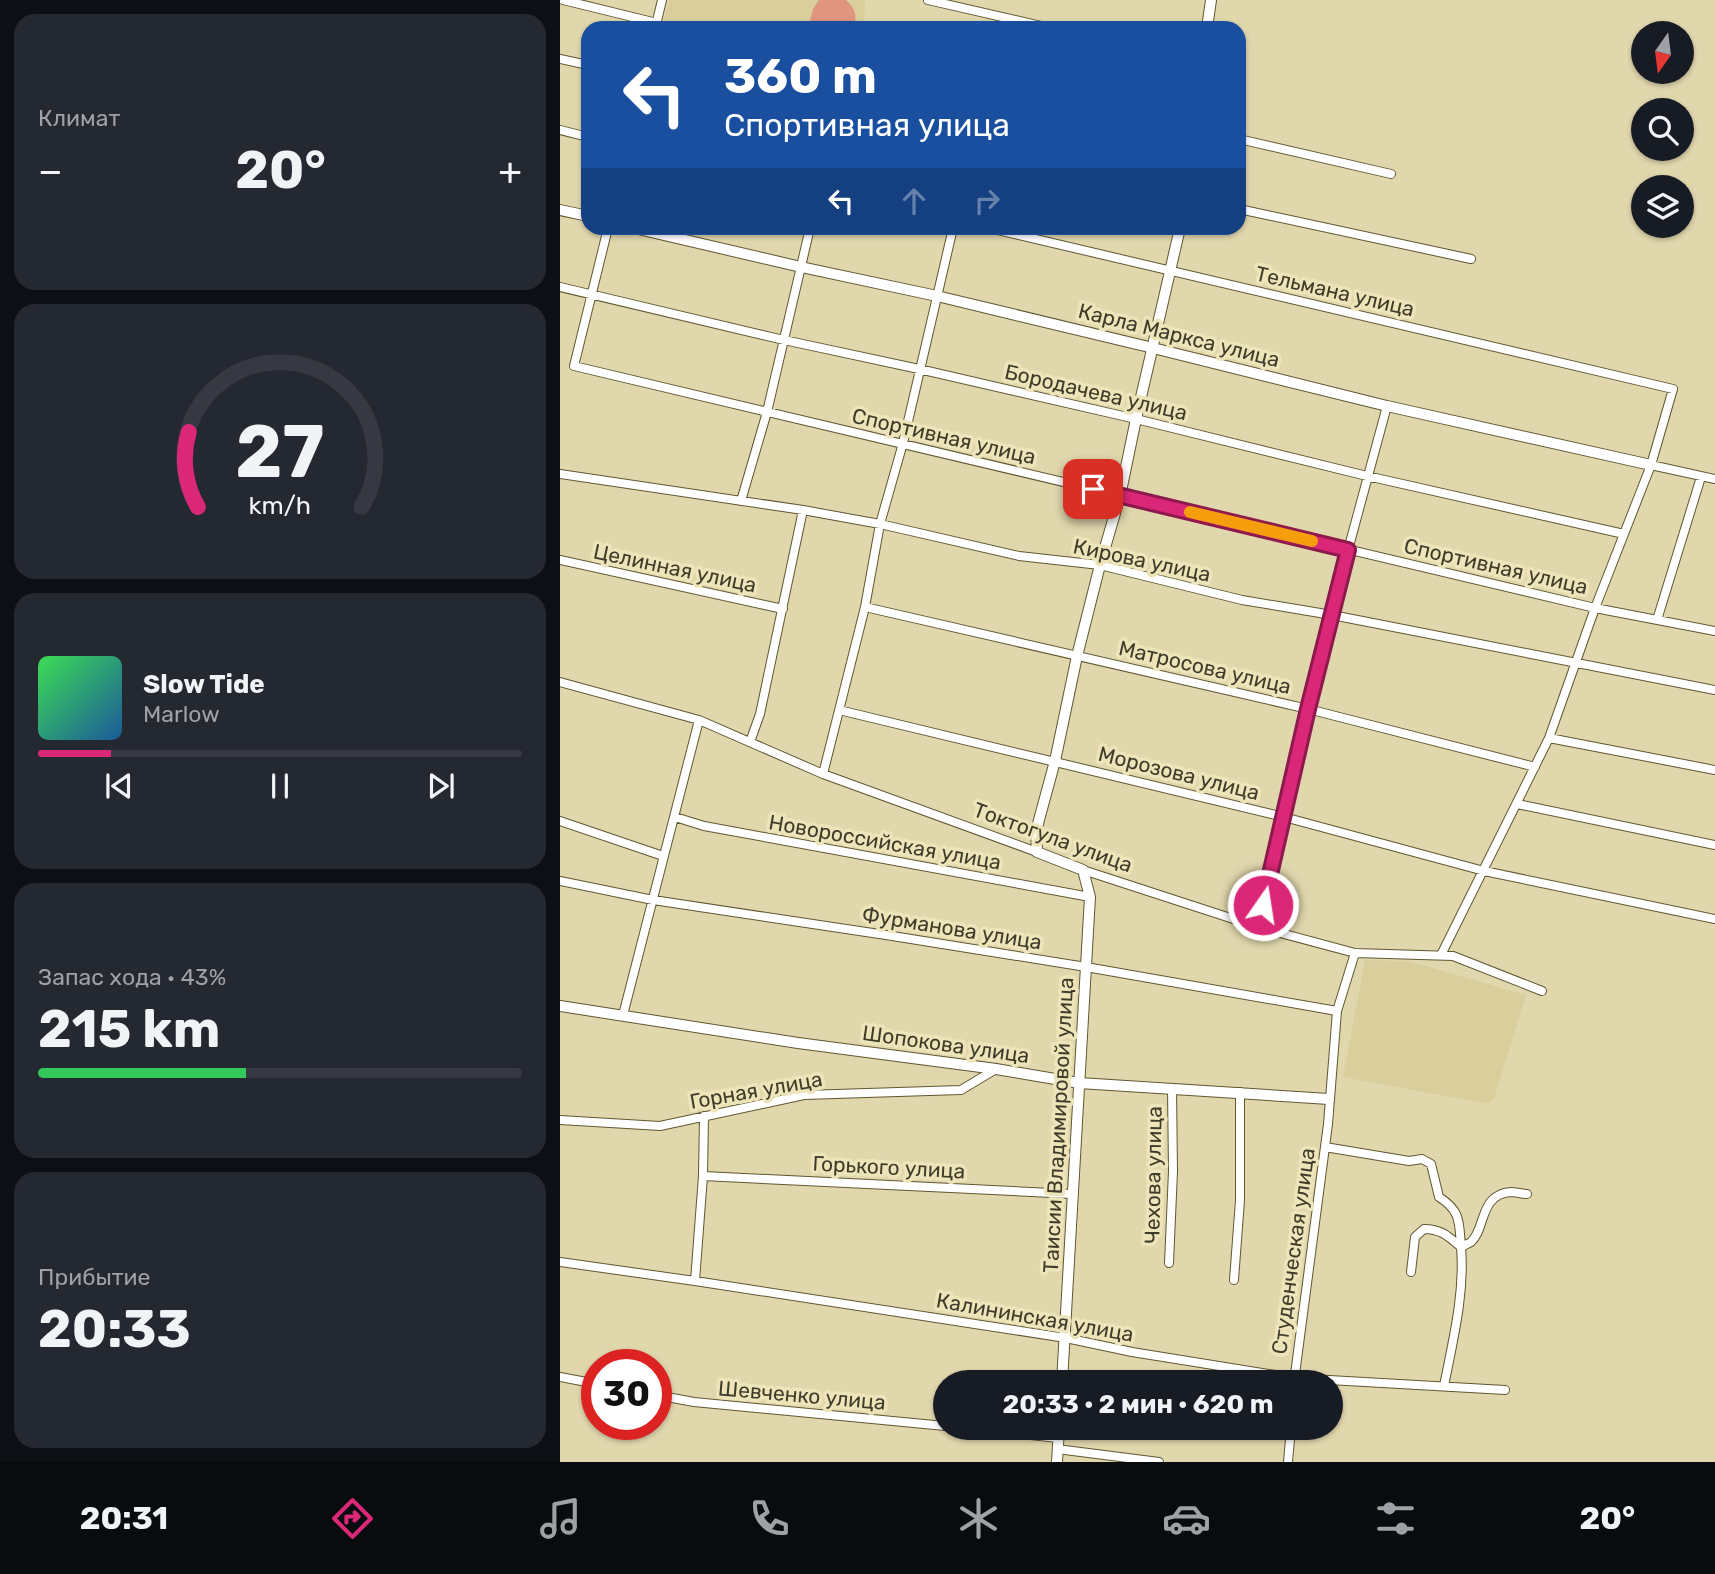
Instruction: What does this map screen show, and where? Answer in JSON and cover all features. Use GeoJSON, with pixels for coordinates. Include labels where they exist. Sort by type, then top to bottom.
{"type":"FeatureCollection","features":[{"type":"Feature","properties":{"kind":"street"},"geometry":{"type":"LineString","coordinates":[[563,0],[641,21]]}},
{"type":"Feature","properties":{"kind":"street"},"geometry":{"type":"LineString","coordinates":[[657,21],[662,0]]}},
{"type":"Feature","properties":{"kind":"street"},"geometry":{"type":"LineString","coordinates":[[928,0],[962,4],[1015,21]]}},
{"type":"Feature","properties":{"kind":"street"},"geometry":{"type":"LineString","coordinates":[[1208,21],[1211,0]]}},
{"type":"Feature","properties":{"kind":"street"},"geometry":{"type":"LineString","coordinates":[[560,59],[581,64]]}},
{"type":"Feature","properties":{"kind":"street"},"geometry":{"type":"LineString","coordinates":[[560,130],[581,135]]}},
{"type":"Feature","properties":{"kind":"street"},"geometry":{"type":"LineString","coordinates":[[1246,141],[1391,174]]}},
{"type":"Feature","properties":{"kind":"street"},"geometry":{"type":"LineString","coordinates":[[560,210],[581,214]]}},
{"type":"Feature","properties":{"kind":"street"},"geometry":{"type":"LineString","coordinates":[[1246,211],[1471,259]]}},
{"type":"Feature","properties":{"kind":"street"},"geometry":{"type":"LineString","coordinates":[[592,295],[606,235]]}},
{"type":"Feature","properties":{"kind":"street","name":"Карла Маркса улица"},"geometry":{"type":"LineString","coordinates":[[664,235],[937,296],[1387,407],[1715,479]]}},
{"type":"Feature","properties":{"kind":"street"},"geometry":{"type":"LineString","coordinates":[[741,501],[767,412],[808,235]]}},
{"type":"Feature","properties":{"kind":"street"},"geometry":{"type":"LineString","coordinates":[[822,774],[865,607],[880,524],[903,443],[951,235]]}},
{"type":"Feature","properties":{"kind":"street","name":"Тельмана улица"},"geometry":{"type":"LineString","coordinates":[[1019,235],[1673,389],[1651,465]]}},
{"type":"Feature","properties":{"kind":"street"},"geometry":{"type":"LineString","coordinates":[[1037,852],[1036,831],[1055,761],[1077,656],[1120,496],[1178,235]]}},
{"type":"Feature","properties":{"kind":"street","name":"Бородачева улица"},"geometry":{"type":"LineString","coordinates":[[560,287],[1624,534]]}},
{"type":"Feature","properties":{"kind":"street","name":"Спортивная улица"},"geometry":{"type":"LineString","coordinates":[[592,295],[574,366],[1595,608],[1715,631]]}},
{"type":"Feature","properties":{"kind":"street"},"geometry":{"type":"LineString","coordinates":[[1258,927],[1308,709],[1387,407]]}},
{"type":"Feature","properties":{"kind":"street"},"geometry":{"type":"LineString","coordinates":[[1441,955],[1549,738],[1574,663],[1651,465]]}},
{"type":"Feature","properties":{"kind":"street","name":"Кирова улица"},"geometry":{"type":"LineString","coordinates":[[560,474],[803,510],[1018,555],[1100,565],[1242,600],[1715,690]]}},
{"type":"Feature","properties":{"kind":"street"},"geometry":{"type":"LineString","coordinates":[[1657,620],[1701,477]]}},
{"type":"Feature","properties":{"kind":"street"},"geometry":{"type":"LineString","coordinates":[[750,742],[760,715],[803,510]]}},
{"type":"Feature","properties":{"kind":"street","name":"Целинная улица"},"geometry":{"type":"LineString","coordinates":[[560,560],[783,609]]}},
{"type":"Feature","properties":{"kind":"street","name":"Матросова улица"},"geometry":{"type":"LineString","coordinates":[[865,607],[1308,709],[1535,767]]}},
{"type":"Feature","properties":{"kind":"street","name":"Токтогула улица"},"geometry":{"type":"LineString","coordinates":[[560,682],[699,720],[822,774],[1083,870],[1258,927],[1355,953],[1454,956],[1542,991]]}},
{"type":"Feature","properties":{"kind":"street","name":"Морозова улица"},"geometry":{"type":"LineString","coordinates":[[839,710],[1284,817],[1484,871],[1715,919]]}},
{"type":"Feature","properties":{"kind":"street"},"geometry":{"type":"LineString","coordinates":[[623,1015],[699,720]]}},
{"type":"Feature","properties":{"kind":"street"},"geometry":{"type":"LineString","coordinates":[[1549,738],[1715,770]]}},
{"type":"Feature","properties":{"kind":"street"},"geometry":{"type":"LineString","coordinates":[[1517,804],[1715,845]]}},
{"type":"Feature","properties":{"kind":"street","name":"Новороссийская улица"},"geometry":{"type":"LineString","coordinates":[[675,817],[704,826],[1090,897]]}},
{"type":"Feature","properties":{"kind":"street"},"geometry":{"type":"LineString","coordinates":[[560,821],[663,856]]}},
{"type":"Feature","properties":{"kind":"street","name":"Таисии Владимировой улица"},"geometry":{"type":"LineString","coordinates":[[1063,1370],[1090,897],[1083,870]]}},
{"type":"Feature","properties":{"kind":"street","name":"Фурманова улица"},"geometry":{"type":"LineString","coordinates":[[560,881],[653,900],[1086,967],[1337,1011]]}},
{"type":"Feature","properties":{"kind":"street"},"geometry":{"type":"LineString","coordinates":[[1329,1099],[1337,1011],[1355,953]]}},
{"type":"Feature","properties":{"kind":"street","name":"Шопокова улица"},"geometry":{"type":"LineString","coordinates":[[560,1006],[1079,1083],[1329,1099]]}},
{"type":"Feature","properties":{"kind":"street","name":"Горная улица"},"geometry":{"type":"LineString","coordinates":[[560,1121],[660,1126],[804,1095],[961,1090],[996,1069]]}},
{"type":"Feature","properties":{"kind":"street","name":"Чехова улица"},"geometry":{"type":"LineString","coordinates":[[1169,1263],[1172,1087]]}},
{"type":"Feature","properties":{"kind":"street"},"geometry":{"type":"LineString","coordinates":[[1234,1280],[1240,1200],[1240,1092]]}},
{"type":"Feature","properties":{"kind":"street","name":"Студенческая улица"},"geometry":{"type":"LineString","coordinates":[[1295,1370],[1329,1099]]}},
{"type":"Feature","properties":{"kind":"street"},"geometry":{"type":"LineString","coordinates":[[695,1280],[703,1175],[704,1116]]}},
{"type":"Feature","properties":{"kind":"street"},"geometry":{"type":"LineString","coordinates":[[1325,1147],[1409,1161],[1422,1159],[1431,1164],[1438,1197],[1452,1206],[1459,1223],[1463,1268],[1444,1386]]}},
{"type":"Feature","properties":{"kind":"street","name":"Горького улица"},"geometry":{"type":"LineString","coordinates":[[703,1175],[1072,1194]]}},
{"type":"Feature","properties":{"kind":"street"},"geometry":{"type":"LineString","coordinates":[[1461,1247],[1474,1240],[1485,1209],[1496,1196],[1509,1192],[1528,1194]]}},
{"type":"Feature","properties":{"kind":"street"},"geometry":{"type":"LineString","coordinates":[[1411,1272],[1415,1237],[1424,1229],[1435,1229],[1461,1247]]}},
{"type":"Feature","properties":{"kind":"street","name":"Калининская улица"},"geometry":{"type":"LineString","coordinates":[[560,1262],[695,1280],[1066,1338],[1236,1370]]}},
{"type":"Feature","properties":{"kind":"street"},"geometry":{"type":"LineString","coordinates":[[560,1377],[581,1381]]}},
{"type":"Feature","properties":{"kind":"street","name":"Калининская улица"},"geometry":{"type":"LineString","coordinates":[[1343,1382],[1505,1390]]}},
{"type":"Feature","properties":{"kind":"street","name":"Шевченко улица"},"geometry":{"type":"LineString","coordinates":[[672,1398],[933,1425]]}},
{"type":"Feature","properties":{"kind":"street"},"geometry":{"type":"LineString","coordinates":[[1057,1462],[1058,1440]]}},
{"type":"Feature","properties":{"kind":"street"},"geometry":{"type":"LineString","coordinates":[[1062,1440],[1159,1462]]}},
{"type":"Feature","properties":{"kind":"street"},"geometry":{"type":"LineString","coordinates":[[1288,1462],[1290,1440]]}},
{"type":"Feature","properties":{"kind":"shaded area"},"geometry":{"type":"Polygon","coordinates":[[[669,0],[865,0],[864,21],[664,21],[669,0]]]}},
{"type":"Feature","properties":{"kind":"shaded area"},"geometry":{"type":"Polygon","coordinates":[[[819,0],[846,0],[855,13],[855,21],[810,21],[819,0]]]}},
{"type":"Feature","properties":{"kind":"shaded area"},"geometry":{"type":"Polygon","coordinates":[[[1365,960],[1408,961],[1526,995],[1494,1099],[1488,1104],[1343,1077],[1365,960]]]}},
{"type":"Feature","properties":{"kind":"slow traffic"},"geometry":{"type":"LineString","coordinates":[[1190,512],[1312,541]]}},
{"type":"Feature","properties":{"kind":"route"},"geometry":{"type":"LineString","coordinates":[[1093,489],[1348,550],[1263,905]]}}]}
